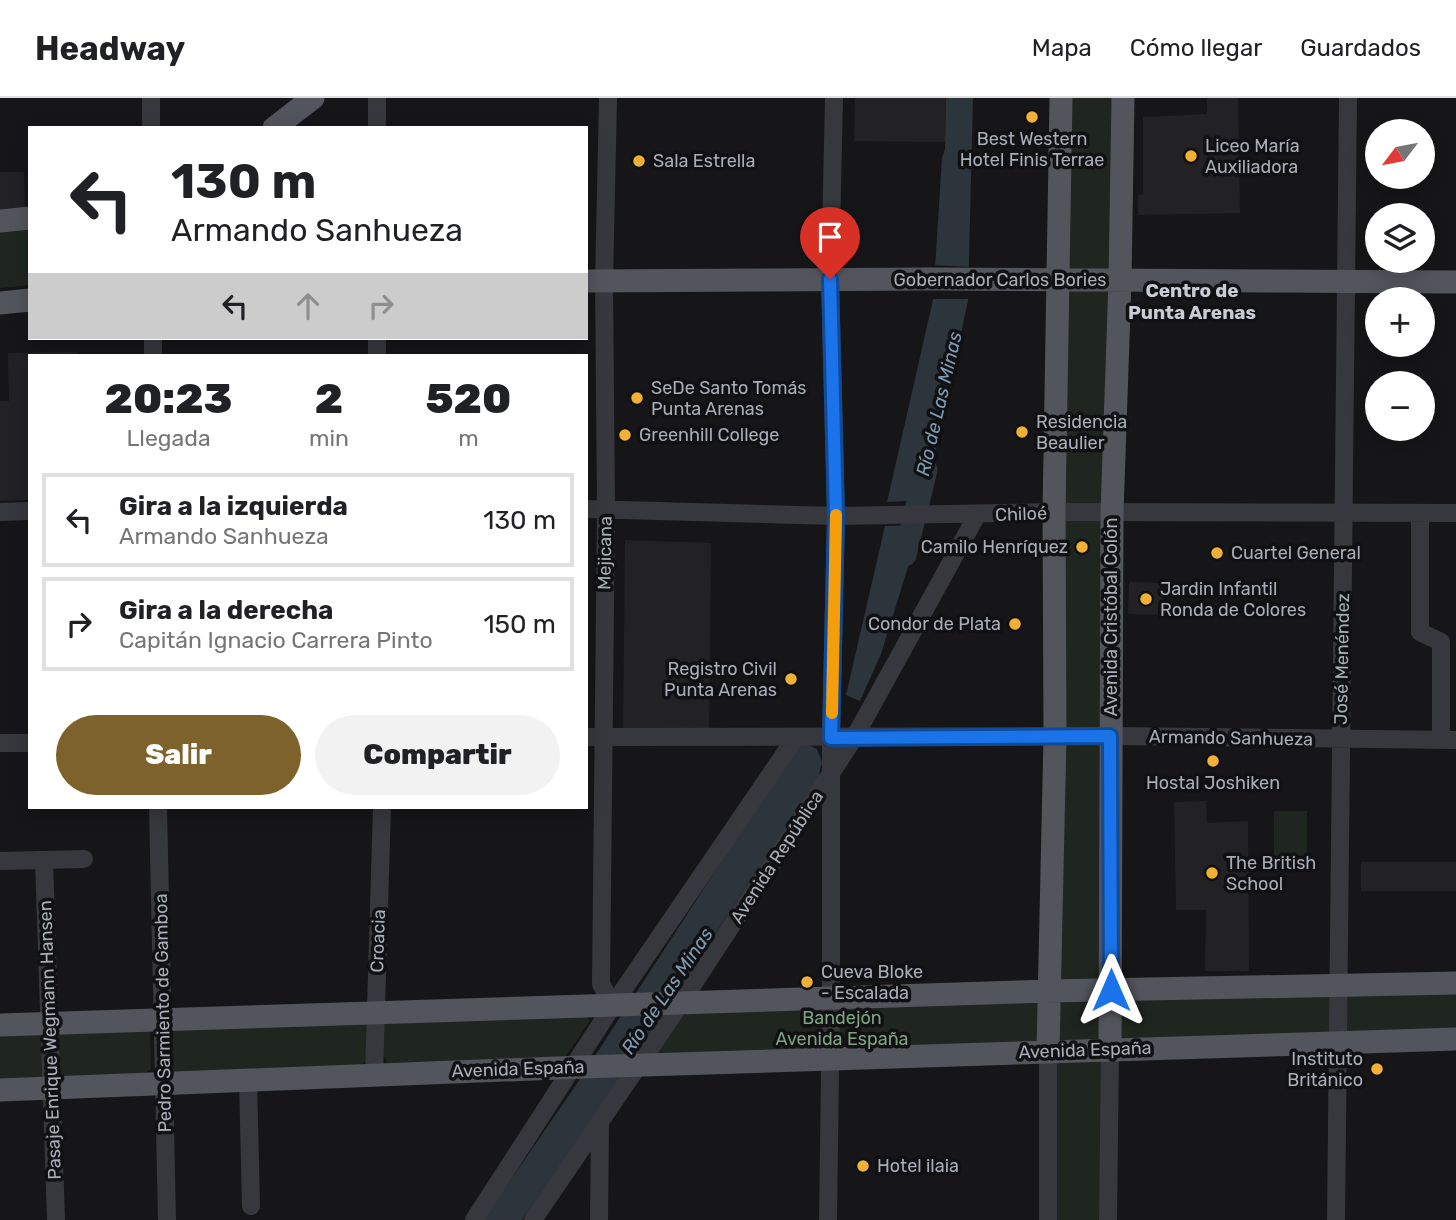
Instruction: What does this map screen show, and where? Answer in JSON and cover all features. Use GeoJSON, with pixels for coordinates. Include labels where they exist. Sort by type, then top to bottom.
{"type":"FeatureCollection","features":[{"type":"Feature","properties":{"kind":"main road"},"geometry":{"type":"LineString","coordinates":[[277,126],[313,98]]}},
{"type":"Feature","properties":{"kind":"main road"},"geometry":{"type":"LineString","coordinates":[[1048,1051],[1055,736],[1055,512],[1061,98]]}},
{"type":"Feature","properties":{"kind":"main road","name":"Avenida Cristóbal Colón"},"geometry":{"type":"LineString","coordinates":[[1110,1049],[1112,513],[1123,98]]}},
{"type":"Feature","properties":{"kind":"main road"},"geometry":{"type":"LineString","coordinates":[[0,221],[28,218]]}},
{"type":"Feature","properties":{"kind":"main road","name":"Gobernador Carlos Bories"},"geometry":{"type":"LineString","coordinates":[[595,281],[932,279],[1456,282]]}},
{"type":"Feature","properties":{"kind":"main road"},"geometry":{"type":"LineString","coordinates":[[0,303],[28,300]]}},
{"type":"Feature","properties":{"kind":"main road"},"geometry":{"type":"LineString","coordinates":[[0,1025],[1048,991],[1456,982]]}},
{"type":"Feature","properties":{"kind":"main road","name":"Avenida España"},"geometry":{"type":"LineString","coordinates":[[0,1090],[635,1065],[1456,1039]]}},
{"type":"Feature","properties":{"kind":"street"},"geometry":{"type":"LineString","coordinates":[[151,98],[151,126]]}},
{"type":"Feature","properties":{"kind":"street"},"geometry":{"type":"LineString","coordinates":[[377,98],[377,126]]}},
{"type":"Feature","properties":{"kind":"street","name":"Mejicana"},"geometry":{"type":"LineString","coordinates":[[608,98],[595,281],[606,509],[595,737],[601,984],[618,1005]]}},
{"type":"Feature","properties":{"kind":"street"},"geometry":{"type":"LineString","coordinates":[[828,1220],[831,738],[836,516],[830,279],[834,98]]}},
{"type":"Feature","properties":{"kind":"street","name":"José Menéndez"},"geometry":{"type":"LineString","coordinates":[[1336,1220],[1348,98]]}},
{"type":"Feature","properties":{"kind":"street","name":"Chiloé"},"geometry":{"type":"LineString","coordinates":[[588,509],[836,516],[1055,512],[1456,513]]}},
{"type":"Feature","properties":{"kind":"street"},"geometry":{"type":"LineString","coordinates":[[0,512],[28,511]]}},
{"type":"Feature","properties":{"kind":"street"},"geometry":{"type":"LineString","coordinates":[[1420,513],[1420,632],[1441,642],[1448,740]]}},
{"type":"Feature","properties":{"kind":"street","name":"Avenida República"},"geometry":{"type":"LineString","coordinates":[[533,1220],[600,1124],[635,1065],[831,776],[977,515]]}},
{"type":"Feature","properties":{"kind":"street","name":"Armando Sanhueza"},"geometry":{"type":"LineString","coordinates":[[595,737],[1110,736],[1448,740]]}},
{"type":"Feature","properties":{"kind":"street"},"geometry":{"type":"LineString","coordinates":[[474,1220],[796,737]]}},
{"type":"Feature","properties":{"kind":"street"},"geometry":{"type":"LineString","coordinates":[[0,743],[28,743]]}},
{"type":"Feature","properties":{"kind":"street","name":"Pedro Sarmiento de Gamboa"},"geometry":{"type":"LineString","coordinates":[[158,809],[167,1220]]}},
{"type":"Feature","properties":{"kind":"street","name":"Croacia"},"geometry":{"type":"LineString","coordinates":[[374,1075],[382,809]]}},
{"type":"Feature","properties":{"kind":"street"},"geometry":{"type":"LineString","coordinates":[[0,861],[84,859]]}},
{"type":"Feature","properties":{"kind":"street","name":"Pasaje Enrique Wegmann Hansen"},"geometry":{"type":"LineString","coordinates":[[44,860],[57,1220]]}},
{"type":"Feature","properties":{"kind":"street","name":"Avenida Cristóbal Colón"},"geometry":{"type":"LineString","coordinates":[[1108,1220],[1110,1049]]}},
{"type":"Feature","properties":{"kind":"street"},"geometry":{"type":"LineString","coordinates":[[1048,1051],[1048,1220]]}},
{"type":"Feature","properties":{"kind":"street"},"geometry":{"type":"LineString","coordinates":[[248,1079],[251,1206]]}},
{"type":"Feature","properties":{"kind":"street"},"geometry":{"type":"LineString","coordinates":[[599,1220],[600,1124]]}},
{"type":"Feature","properties":{"kind":"shaded area"},"geometry":{"type":"Polygon","coordinates":[[[855,98],[946,98],[945,142],[854,141],[855,98]]]}},
{"type":"Feature","properties":{"kind":"shaded area","name":"Liceo María Auxiliadora"},"geometry":{"type":"Polygon","coordinates":[[[1207,98],[1238,98],[1240,213],[1138,215],[1138,195],[1143,194],[1143,117],[1207,114],[1207,98]]]}},
{"type":"Feature","properties":{"kind":"shaded area"},"geometry":{"type":"Polygon","coordinates":[[[0,172],[24,172],[25,209],[0,210],[0,172]]]}},
{"type":"Feature","properties":{"kind":"shaded area"},"geometry":{"type":"Polygon","coordinates":[[[77,352],[28,354],[28,500],[0,501],[0,401],[9,401],[8,353],[77,352]]]}},
{"type":"Feature","properties":{"kind":"shaded area"},"geometry":{"type":"Polygon","coordinates":[[[625,540],[711,543],[709,732],[623,731],[625,540]]]}},
{"type":"Feature","properties":{"kind":"shaded area","name":"Jardin Infantil Ronda de Colores"},"geometry":{"type":"Polygon","coordinates":[[[1129,582],[1163,583],[1163,615],[1128,614],[1129,582]]]}},
{"type":"Feature","properties":{"kind":"shaded area","name":"The British School"},"geometry":{"type":"Polygon","coordinates":[[[1206,801],[1207,823],[1248,821],[1249,971],[1205,971],[1206,910],[1176,910],[1174,802],[1206,801]]]}},
{"type":"Feature","properties":{"kind":"shaded area","name":"The British School"},"geometry":{"type":"Polygon","coordinates":[[[1361,862],[1456,862],[1456,891],[1361,891],[1361,862]]]}},
{"type":"Feature","properties":{"kind":"green space"},"geometry":{"type":"Polygon","coordinates":[[[1065,98],[1119,98],[1108,984],[1059,985],[1065,98]]]}},
{"type":"Feature","properties":{"kind":"green space"},"geometry":{"type":"Polygon","coordinates":[[[28,225],[28,285],[0,288],[0,227],[28,225]]]}},
{"type":"Feature","properties":{"kind":"green space"},"geometry":{"type":"Polygon","coordinates":[[[1274,811],[1307,811],[1307,865],[1274,866],[1274,811]]]}},
{"type":"Feature","properties":{"kind":"green space","name":"Bandejón Avenida España"},"geometry":{"type":"Polygon","coordinates":[[[1456,989],[1456,1035],[652,1058],[685,1010],[1456,989]]]}},
{"type":"Feature","properties":{"kind":"green space"},"geometry":{"type":"Polygon","coordinates":[[[584,1013],[590,1021],[564,1059],[388,1063],[383,1056],[383,1024],[584,1013]]]}},
{"type":"Feature","properties":{"kind":"green space"},"geometry":{"type":"Polygon","coordinates":[[[362,1017],[369,1026],[368,1059],[361,1065],[173,1072],[167,1066],[167,1032],[173,1023],[362,1017]]]}},
{"type":"Feature","properties":{"kind":"green space"},"geometry":{"type":"Polygon","coordinates":[[[145,1025],[150,1032],[151,1069],[144,1074],[0,1080],[0,1031],[145,1025]]]}},
{"type":"Feature","properties":{"kind":"green space"},"geometry":{"type":"Polygon","coordinates":[[[1103,1059],[1102,1220],[1056,1220],[1056,1060],[1103,1059]]]}},
{"type":"Feature","properties":{"kind":"water"},"geometry":{"type":"Polygon","coordinates":[[[946,98],[973,98],[968,301],[925,500],[887,502],[933,300],[942,158],[945,149],[946,98]]]}},
{"type":"Feature","properties":{"kind":"water"},"geometry":{"type":"Polygon","coordinates":[[[921,525],[881,654],[860,701],[846,695],[885,526],[921,525]]]}},
{"type":"Feature","properties":{"kind":"water"},"geometry":{"type":"Polygon","coordinates":[[[800,741],[817,749],[822,762],[818,778],[612,1090],[522,1220],[483,1220],[576,1085],[800,741]]]}},
{"type":"Feature","properties":{"kind":"pier"},"geometry":{"type":"Polygon","coordinates":[[[934,265],[970,267],[969,299],[932,299],[934,265]]]}},
{"type":"Feature","properties":{"kind":"waterway","name":"Río de Las Minas"},"geometry":{"type":"LineString","coordinates":[[905,555],[926,470]]}},
{"type":"Feature","properties":{"kind":"slow traffic"},"geometry":{"type":"LineString","coordinates":[[832,713],[836,515]]}},
{"type":"Feature","properties":{"kind":"place","name":"Best Western Hotel Finis Terrae"},"geometry":{"type":"Point","coordinates":[1032,117]}},
{"type":"Feature","properties":{"kind":"place","name":"Liceo María Auxiliadora"},"geometry":{"type":"Point","coordinates":[1191,156]}},
{"type":"Feature","properties":{"kind":"place","name":"Sala Estrella"},"geometry":{"type":"Point","coordinates":[639,161]}},
{"type":"Feature","properties":{"kind":"place","name":"SeDe Santo Tomás Punta Arenas"},"geometry":{"type":"Point","coordinates":[637,398]}},
{"type":"Feature","properties":{"kind":"place","name":"Residencia Beaulier"},"geometry":{"type":"Point","coordinates":[1022,432]}},
{"type":"Feature","properties":{"kind":"place","name":"Greenhill College"},"geometry":{"type":"Point","coordinates":[625,435]}},
{"type":"Feature","properties":{"kind":"place","name":"Camilo Henríquez"},"geometry":{"type":"Point","coordinates":[1082,547]}},
{"type":"Feature","properties":{"kind":"place","name":"Cuartel General"},"geometry":{"type":"Point","coordinates":[1217,553]}},
{"type":"Feature","properties":{"kind":"place","name":"Jardin Infantil Ronda de Colores"},"geometry":{"type":"Point","coordinates":[1146,599]}},
{"type":"Feature","properties":{"kind":"place","name":"Condor de Plata"},"geometry":{"type":"Point","coordinates":[1015,624]}},
{"type":"Feature","properties":{"kind":"place","name":"Registro Civil Punta Arenas"},"geometry":{"type":"Point","coordinates":[791,679]}},
{"type":"Feature","properties":{"kind":"place","name":"Hostal Joshiken"},"geometry":{"type":"Point","coordinates":[1213,761]}},
{"type":"Feature","properties":{"kind":"place","name":"The British School"},"geometry":{"type":"Point","coordinates":[1212,873]}},
{"type":"Feature","properties":{"kind":"place","name":"Cueva Bloke - Escalada"},"geometry":{"type":"Point","coordinates":[807,982]}},
{"type":"Feature","properties":{"kind":"place","name":"Instituto Británico"},"geometry":{"type":"Point","coordinates":[1377,1069]}},
{"type":"Feature","properties":{"kind":"place","name":"Hotel ilaia"},"geometry":{"type":"Point","coordinates":[863,1166]}},
{"type":"Feature","properties":{"kind":"district","name":"Centro de Punta Arenas"},"geometry":{"type":"Point","coordinates":[1192,301]}},
{"type":"Feature","properties":{"kind":"route"},"geometry":{"type":"LineString","coordinates":[[830,279],[836,516],[831,738],[1110,736],[1111,990]]}}]}
